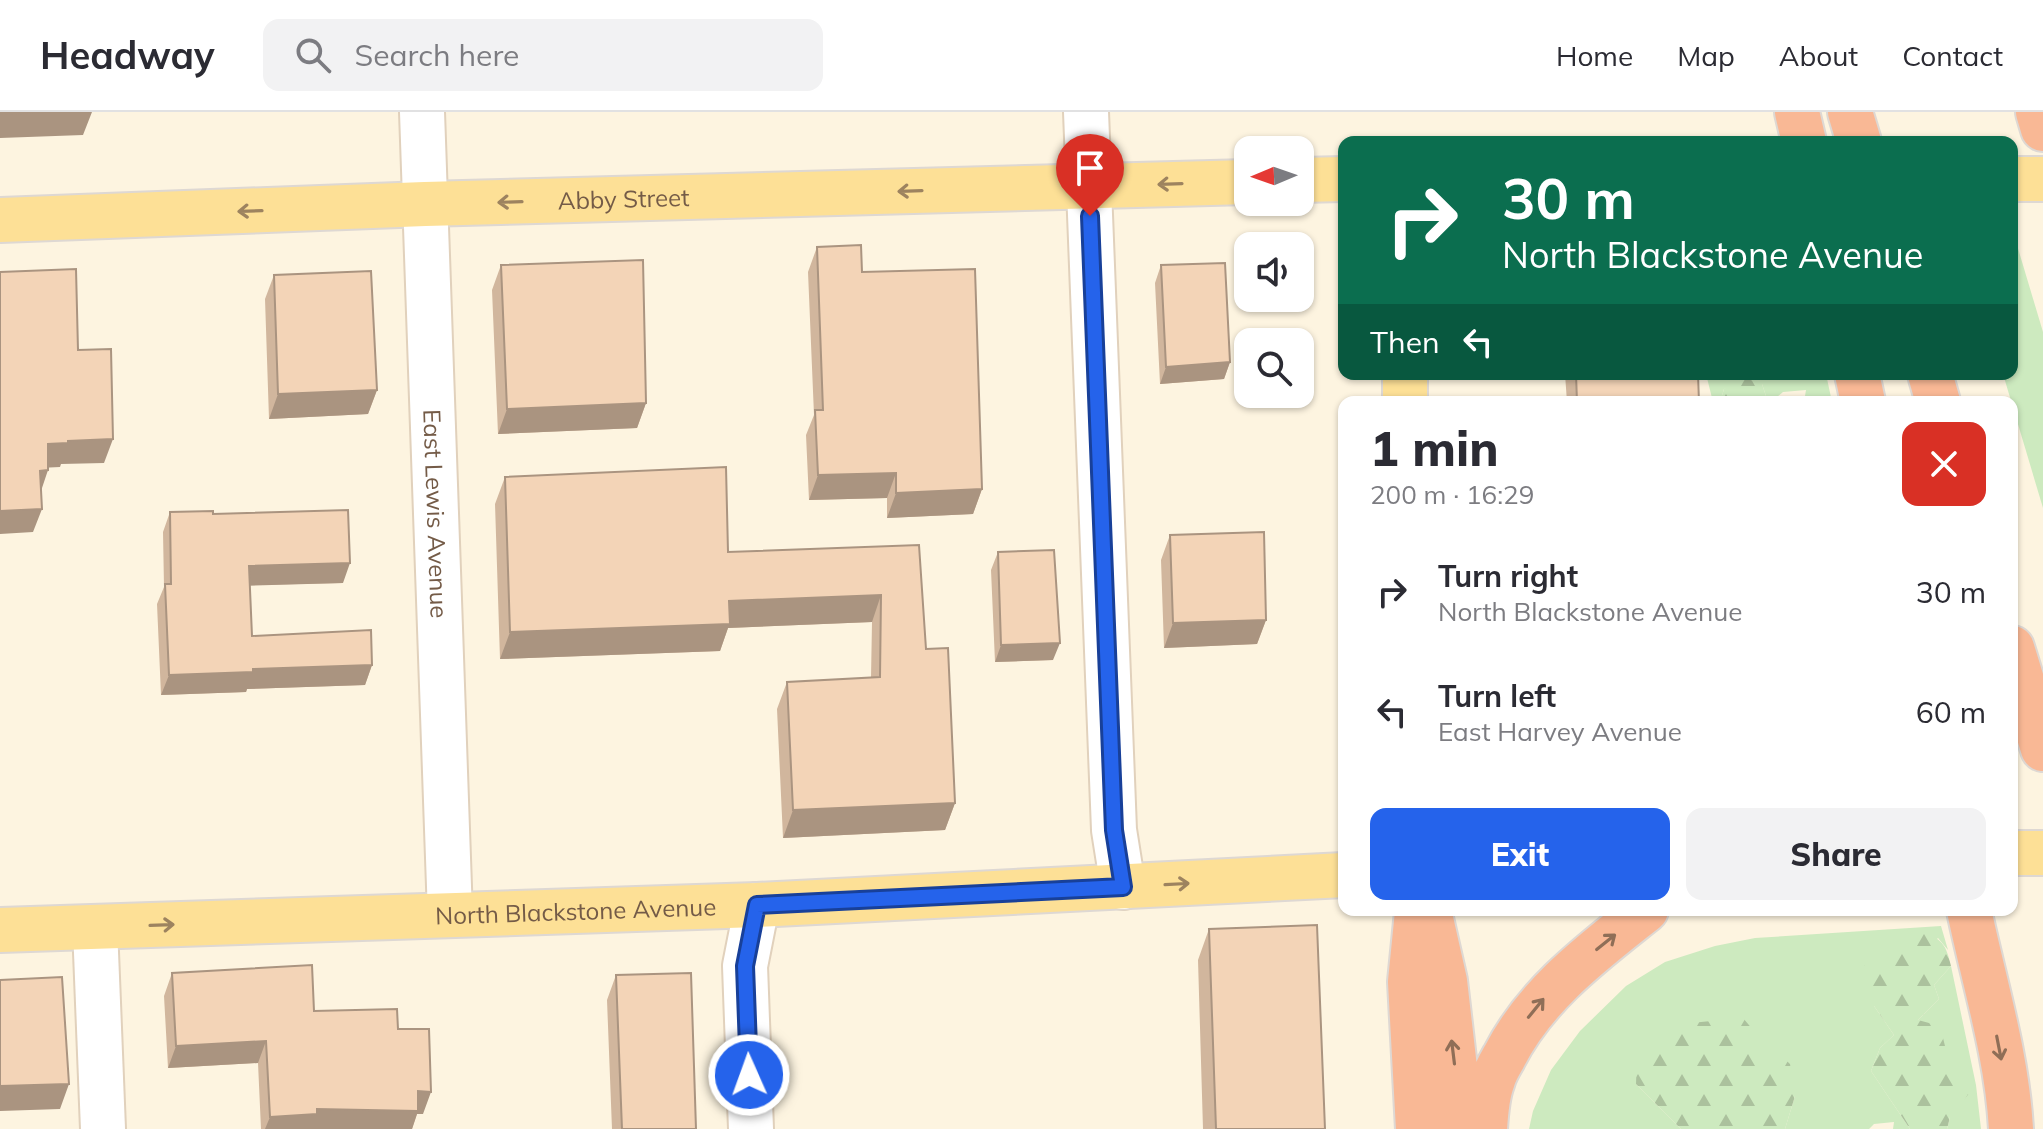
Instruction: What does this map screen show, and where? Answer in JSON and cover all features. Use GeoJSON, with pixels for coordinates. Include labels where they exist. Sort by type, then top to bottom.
{"type":"FeatureCollection","features":[{"type":"Feature","properties":{"kind":"highway"},"geometry":{"type":"LineString","coordinates":[[1797,112],[1803,136]]}},
{"type":"Feature","properties":{"kind":"highway"},"geometry":{"type":"LineString","coordinates":[[1850,112],[1857,136]]}},
{"type":"Feature","properties":{"kind":"highway"},"geometry":{"type":"LineString","coordinates":[[2038,112],[2043,129]]}},
{"type":"Feature","properties":{"kind":"highway"},"geometry":{"type":"LineString","coordinates":[[2018,668],[2037,730]]}},
{"type":"Feature","properties":{"kind":"highway"},"geometry":{"type":"LineString","coordinates":[[1416,916],[1410,982],[1418,1129]]}},
{"type":"Feature","properties":{"kind":"highway"},"geometry":{"type":"LineString","coordinates":[[1430,916],[1445,981],[1462,1129]]}},
{"type":"Feature","properties":{"kind":"highway"},"geometry":{"type":"LineString","coordinates":[[1485,1129],[1492,1080],[1511,1042],[1535,1008],[1567,975],[1639,916]]}},
{"type":"Feature","properties":{"kind":"highway"},"geometry":{"type":"LineString","coordinates":[[1970,916],[1999,1043],[2011,1129]]}},
{"type":"Feature","properties":{"kind":"main road"},"geometry":{"type":"LineString","coordinates":[[1314,180],[1338,179]]}},
{"type":"Feature","properties":{"kind":"main road"},"geometry":{"type":"LineString","coordinates":[[2018,179],[2043,179]]}},
{"type":"Feature","properties":{"kind":"main road","name":"Abby Street"},"geometry":{"type":"LineString","coordinates":[[0,220],[425,204],[1234,182]]}},
{"type":"Feature","properties":{"kind":"main road"},"geometry":{"type":"LineString","coordinates":[[2018,853],[2043,853]]}},
{"type":"Feature","properties":{"kind":"main road","name":"North Blackstone Avenue"},"geometry":{"type":"LineString","coordinates":[[0,930],[757,905],[1338,875]]}},
{"type":"Feature","properties":{"kind":"street","name":"East Lewis Avenue"},"geometry":{"type":"LineString","coordinates":[[422,112],[450,915]]}},
{"type":"Feature","properties":{"kind":"street"},"geometry":{"type":"LineString","coordinates":[[1086,112],[1114,830],[1123,887]]}},
{"type":"Feature","properties":{"kind":"street"},"geometry":{"type":"LineString","coordinates":[[751,1129],[745,966],[757,905]]}},
{"type":"Feature","properties":{"kind":"street"},"geometry":{"type":"LineString","coordinates":[[95,927],[103,1129]]}},
{"type":"Feature","properties":{"kind":"green space"},"geometry":{"type":"Polygon","coordinates":[[[2018,248],[2043,332],[2043,508],[2018,424],[2018,396],[2010,396],[2005,380],[2018,380],[2018,248]]]}},
{"type":"Feature","properties":{"kind":"green space"},"geometry":{"type":"Polygon","coordinates":[[[1708,380],[1827,380],[1831,396],[1805,396],[1806,390],[1766,396],[1762,384],[1724,389],[1722,396],[1712,396],[1708,380]]]}},
{"type":"Feature","properties":{"kind":"green space"},"geometry":{"type":"Polygon","coordinates":[[[1741,380],[1751,380],[1762,384],[1766,396],[1722,396],[1724,389],[1741,380]]]}},
{"type":"Feature","properties":{"kind":"green space"},"geometry":{"type":"Polygon","coordinates":[[[1941,926],[1948,950],[1938,938],[1874,1006],[1894,1035],[1880,1048],[1871,1071],[1910,1129],[1893,1129],[1894,1122],[1874,1124],[1869,1129],[1785,1129],[1795,1096],[1636,1084],[1681,1129],[1529,1129],[1533,1111],[1551,1070],[1580,1031],[1626,986],[1665,962],[1715,946],[1755,938],[1941,926]]]}},
{"type":"Feature","properties":{"kind":"green space"},"geometry":{"type":"Polygon","coordinates":[[[1921,931],[1942,943],[1951,966],[1934,985],[1939,999],[1918,1020],[1940,1026],[1946,1050],[1938,1072],[1956,1068],[1971,1091],[1950,1117],[1947,1129],[1910,1129],[1871,1071],[1880,1048],[1894,1035],[1861,981],[1863,967],[1909,933],[1921,931]]]}},
{"type":"Feature","properties":{"kind":"green space"},"geometry":{"type":"Polygon","coordinates":[[[1951,966],[1976,1085],[1981,1129],[1947,1129],[1950,1117],[1918,1020],[1939,999],[1934,985],[1951,966]]]}},
{"type":"Feature","properties":{"kind":"green space"},"geometry":{"type":"Polygon","coordinates":[[[1743,1018],[1759,1037],[1753,1051],[1775,1050],[1790,1064],[1795,1096],[1785,1129],[1681,1129],[1636,1084],[1637,1055],[1680,1024],[1743,1018]]]}},
{"type":"Feature","properties":{"kind":"building"},"geometry":{"type":"Polygon","coordinates":[[[0,112],[45,112],[0,114],[0,112]]]}},
{"type":"Feature","properties":{"kind":"building"},"geometry":{"type":"Polygon","coordinates":[[[861,245],[862,272],[975,269],[982,489],[896,493],[896,473],[818,475],[815,410],[823,410],[817,247],[861,245]]]}},
{"type":"Feature","properties":{"kind":"building"},"geometry":{"type":"Polygon","coordinates":[[[643,260],[646,403],[507,409],[501,265],[643,260]]]}},
{"type":"Feature","properties":{"kind":"building"},"geometry":{"type":"Polygon","coordinates":[[[1225,263],[1230,362],[1166,367],[1161,265],[1225,263]]]}},
{"type":"Feature","properties":{"kind":"building"},"geometry":{"type":"Polygon","coordinates":[[[76,269],[78,350],[111,349],[113,439],[48,444],[48,470],[40,471],[42,509],[0,511],[0,272],[76,269]]]}},
{"type":"Feature","properties":{"kind":"building"},"geometry":{"type":"Polygon","coordinates":[[[371,271],[377,390],[278,394],[274,275],[371,271]]]}},
{"type":"Feature","properties":{"kind":"building"},"geometry":{"type":"Polygon","coordinates":[[[1576,380],[1698,380],[1699,396],[1577,396],[1576,380]]]}},
{"type":"Feature","properties":{"kind":"building"},"geometry":{"type":"Polygon","coordinates":[[[726,467],[728,552],[919,545],[926,649],[948,648],[955,803],[793,810],[787,682],[880,677],[881,595],[729,601],[730,624],[510,632],[505,477],[726,467]]]}},
{"type":"Feature","properties":{"kind":"building"},"geometry":{"type":"Polygon","coordinates":[[[348,510],[350,563],[249,566],[252,636],[371,630],[372,665],[169,675],[165,584],[171,584],[170,512],[213,511],[213,514],[348,510]]]}},
{"type":"Feature","properties":{"kind":"building"},"geometry":{"type":"Polygon","coordinates":[[[1264,532],[1266,620],[1173,623],[1170,535],[1264,532]]]}},
{"type":"Feature","properties":{"kind":"building"},"geometry":{"type":"Polygon","coordinates":[[[1054,550],[1060,643],[1001,645],[998,552],[1054,550]]]}},
{"type":"Feature","properties":{"kind":"building"},"geometry":{"type":"Polygon","coordinates":[[[1317,925],[1325,1129],[1216,1129],[1209,929],[1317,925]]]}},
{"type":"Feature","properties":{"kind":"building"},"geometry":{"type":"Polygon","coordinates":[[[312,965],[314,1011],[397,1009],[398,1029],[429,1029],[431,1092],[418,1091],[418,1111],[317,1109],[317,1114],[270,1117],[266,1041],[176,1046],[172,973],[312,965]]]}},
{"type":"Feature","properties":{"kind":"building"},"geometry":{"type":"Polygon","coordinates":[[[691,973],[696,1129],[622,1129],[616,975],[691,973]]]}},
{"type":"Feature","properties":{"kind":"building"},"geometry":{"type":"Polygon","coordinates":[[[62,977],[69,1084],[0,1086],[0,980],[62,977]]]}},
{"type":"Feature","properties":{"kind":"route"},"geometry":{"type":"LineString","coordinates":[[749,1075],[745,966],[757,905],[1123,887],[1114,830],[1090,216]]}}]}
